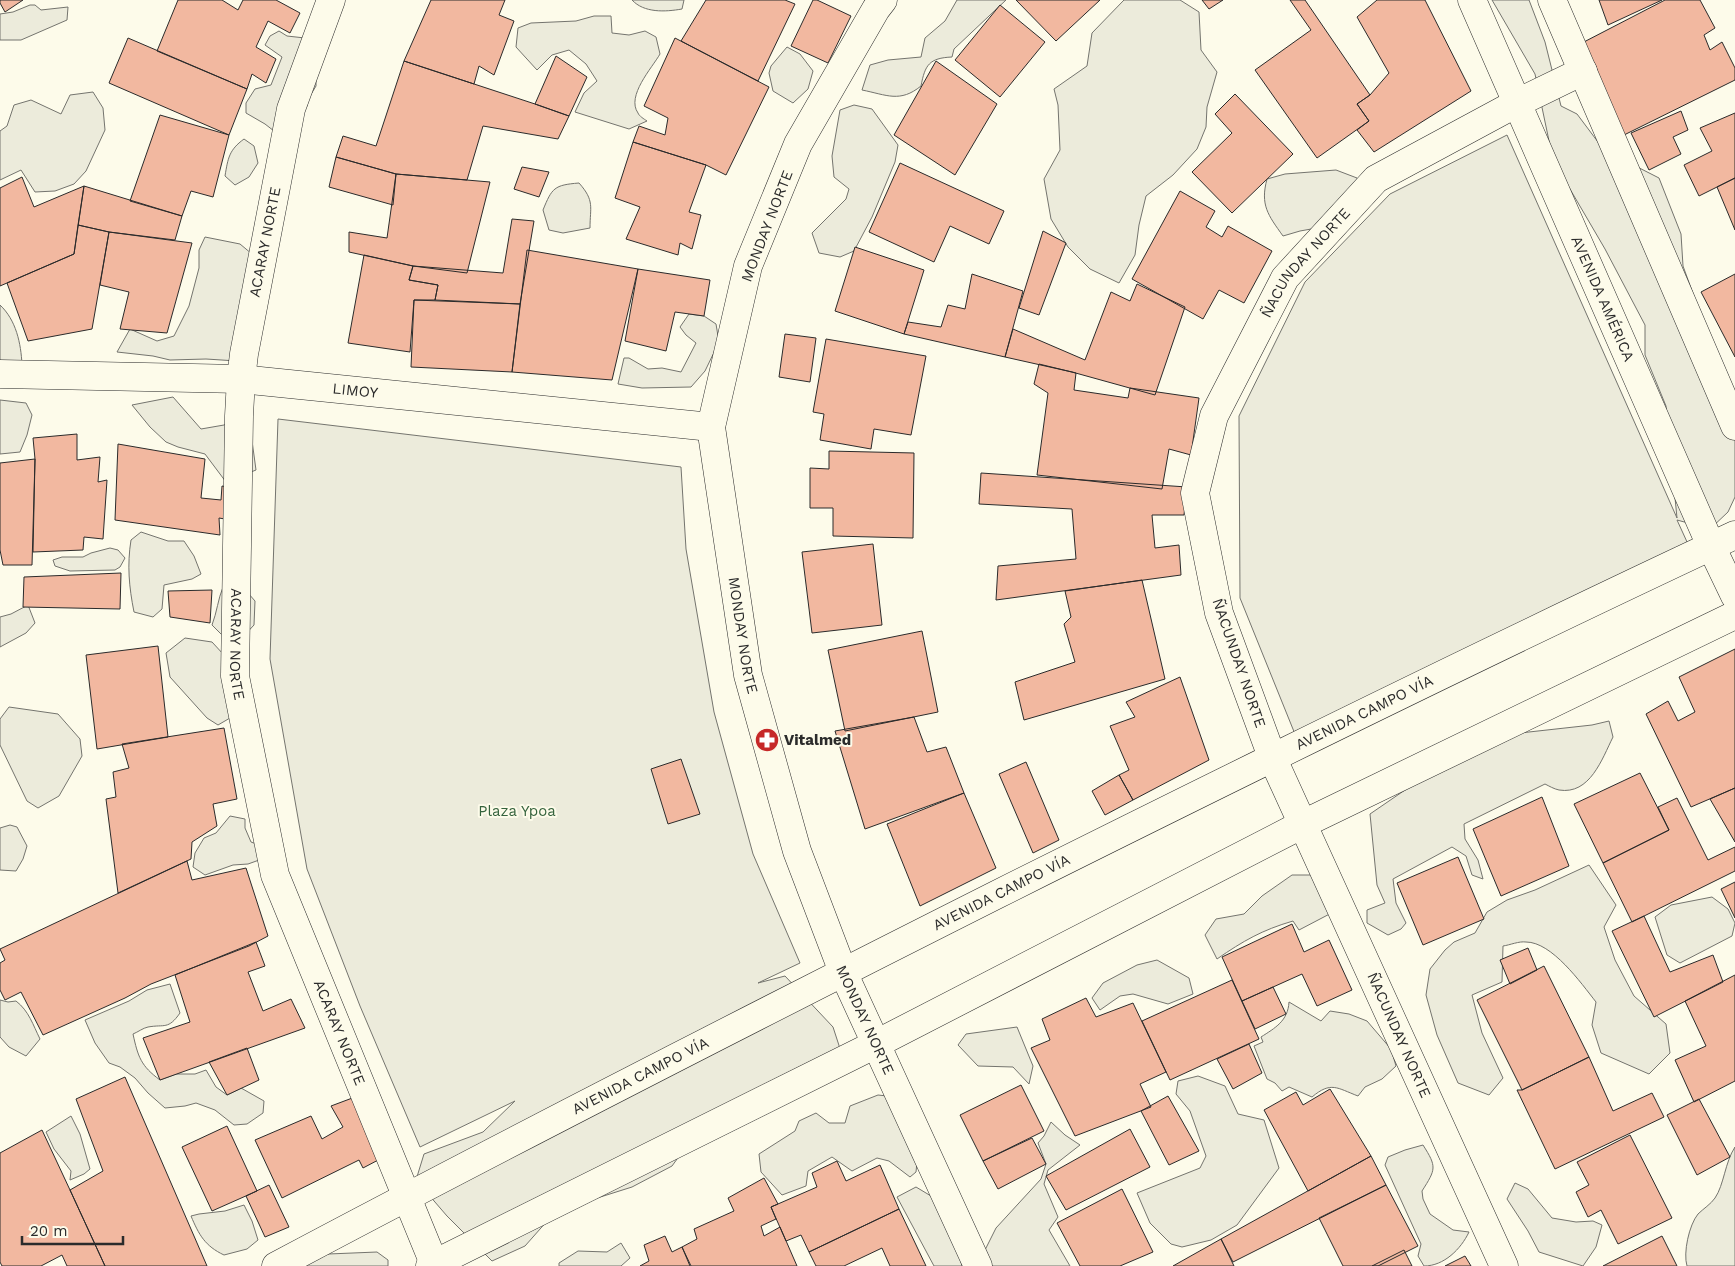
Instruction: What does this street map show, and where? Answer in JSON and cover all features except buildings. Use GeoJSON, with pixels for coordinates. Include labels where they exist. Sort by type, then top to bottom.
{"type":"FeatureCollection","features":[{"type":"Feature","properties":{"kind":"street","name":"ACARAY NORTE"},"geometry":{"type":"LineString","coordinates":[[331,0],[290,109],[241,379],[235,676],[275,876],[433,1265]]}},
{"type":"Feature","properties":{"kind":"street","name":"MONDAY NORTE"},"geometry":{"type":"LineString","coordinates":[[883,0],[798,144],[748,266],[711,427],[748,675],[797,851],[843,972],[978,1266]]}},
{"type":"Feature","properties":{"kind":"street","name":"AVENIDA AMÉRICA"},"geometry":{"type":"LineString","coordinates":[[1472,0],[1516,103],[1723,541],[1735,596]]}},
{"type":"Feature","properties":{"kind":"street"},"geometry":{"type":"LineString","coordinates":[[1552,0],[1735,426]]}},
{"type":"Feature","properties":{"kind":"street","name":"ÑACUNDAY NORTE"},"geometry":{"type":"LineString","coordinates":[[1504,1266],[1272,757],[1219,613],[1195,493],[1214,416],[1285,278],[1376,179],[1516,103],[1583,71]]}},
{"type":"Feature","properties":{"kind":"street","name":"LIMOY"},"geometry":{"type":"LineString","coordinates":[[0,374],[241,379],[711,427]]}},
{"type":"Feature","properties":{"kind":"street","name":"AVENIDA CAMPO VÍA"},"geometry":{"type":"LineString","coordinates":[[276,1266],[843,972],[1272,757],[1723,541]]}},
{"type":"Feature","properties":{"kind":"street"},"geometry":{"type":"LineString","coordinates":[[433,1265],[876,1044],[1303,824],[1735,615]]}},
{"type":"Feature","properties":{"kind":"green space"},"geometry":{"type":"Polygon","coordinates":[[[632,0],[684,0],[682,9],[662,11],[642,7],[632,0]]]}},
{"type":"Feature","properties":{"kind":"green space"},"geometry":{"type":"Polygon","coordinates":[[[957,0],[1006,0],[954,49],[952,57],[938,59],[929,64],[924,73],[921,86],[913,91],[900,96],[893,96],[862,90],[870,65],[888,60],[921,57],[925,38],[945,21],[957,0]]]}},
{"type":"Feature","properties":{"kind":"green space"},"geometry":{"type":"Polygon","coordinates":[[[1124,0],[1180,0],[1199,12],[1201,50],[1217,72],[1207,107],[1206,127],[1197,149],[1173,175],[1146,196],[1139,225],[1135,255],[1119,283],[1090,269],[1068,247],[1051,219],[1044,179],[1060,150],[1058,105],[1054,89],[1087,66],[1092,33],[1124,0]]]}},
{"type":"Feature","properties":{"kind":"green space"},"geometry":{"type":"Polygon","coordinates":[[[1492,0],[1529,0],[1545,42],[1561,106],[1577,114],[1604,150],[1659,178],[1681,234],[1683,266],[1735,409],[1735,497],[1728,512],[1710,529],[1677,520],[1693,555],[1299,744],[1240,598],[1239,416],[1305,282],[1390,194],[1507,135],[1677,518],[1666,406],[1645,355],[1645,325],[1605,249],[1553,160],[1535,74],[1492,0]]]}},
{"type":"Feature","properties":{"kind":"green space"},"geometry":{"type":"Polygon","coordinates":[[[30,5],[35,5],[41,10],[68,7],[67,20],[21,40],[0,40],[0,14],[13,12],[30,5]]]}},
{"type":"Feature","properties":{"kind":"green space"},"geometry":{"type":"Polygon","coordinates":[[[594,16],[611,16],[612,33],[629,35],[645,31],[656,37],[660,54],[642,82],[635,99],[635,106],[639,114],[647,121],[629,129],[575,112],[584,93],[597,81],[586,64],[569,50],[552,55],[537,70],[516,47],[518,28],[531,23],[576,21],[594,16]]]}},
{"type":"Feature","properties":{"kind":"green space"},"geometry":{"type":"Polygon","coordinates":[[[279,31],[287,36],[305,38],[316,65],[316,86],[300,116],[274,131],[246,113],[246,103],[255,89],[271,85],[282,57],[265,45],[270,36],[279,31]]]}},
{"type":"Feature","properties":{"kind":"green space"},"geometry":{"type":"Polygon","coordinates":[[[787,47],[800,54],[813,71],[808,89],[793,103],[773,91],[769,73],[771,66],[787,47]]]}},
{"type":"Feature","properties":{"kind":"green space"},"geometry":{"type":"Polygon","coordinates":[[[93,92],[103,108],[105,130],[86,171],[74,184],[55,191],[35,192],[21,170],[0,180],[0,131],[7,126],[14,105],[31,100],[61,114],[70,95],[93,92]]]}},
{"type":"Feature","properties":{"kind":"green space"},"geometry":{"type":"Polygon","coordinates":[[[854,105],[872,109],[898,145],[895,162],[872,217],[854,251],[840,257],[819,253],[812,233],[846,199],[849,189],[834,177],[832,156],[840,110],[854,105]]]}},
{"type":"Feature","properties":{"kind":"green space"},"geometry":{"type":"Polygon","coordinates":[[[244,139],[254,146],[258,163],[249,177],[235,185],[225,176],[227,164],[232,151],[244,139]]]}},
{"type":"Feature","properties":{"kind":"green space"},"geometry":{"type":"Polygon","coordinates":[[[1336,170],[1357,178],[1361,189],[1328,226],[1283,236],[1273,222],[1265,203],[1264,196],[1267,179],[1285,174],[1336,170]]]}},
{"type":"Feature","properties":{"kind":"green space"},"geometry":{"type":"Polygon","coordinates":[[[579,183],[590,200],[590,228],[563,233],[549,230],[543,210],[552,192],[564,185],[579,183]]]}},
{"type":"Feature","properties":{"kind":"green space"},"geometry":{"type":"Polygon","coordinates":[[[205,237],[240,244],[264,264],[237,361],[206,359],[170,360],[117,352],[130,329],[157,341],[174,336],[189,306],[199,268],[199,250],[205,237]]]}},
{"type":"Feature","properties":{"kind":"green space"},"geometry":{"type":"Polygon","coordinates":[[[0,305],[10,318],[17,332],[22,365],[0,373],[0,305]]]}},
{"type":"Feature","properties":{"kind":"green space"},"geometry":{"type":"Polygon","coordinates":[[[689,314],[704,316],[716,324],[719,342],[705,371],[691,387],[642,388],[618,384],[624,358],[629,358],[648,369],[662,368],[681,372],[696,343],[680,327],[689,314]]]}},
{"type":"Feature","properties":{"kind":"green space"},"geometry":{"type":"Polygon","coordinates":[[[173,397],[201,429],[224,425],[239,416],[250,426],[256,470],[226,482],[205,454],[166,442],[150,427],[132,405],[173,397]]]}},
{"type":"Feature","properties":{"kind":"green space"},"geometry":{"type":"Polygon","coordinates":[[[0,400],[26,403],[32,415],[20,452],[0,454],[0,400]]]}},
{"type":"Feature","properties":{"kind":"green space","name":"Plaza Ypoa"},"geometry":{"type":"Polygon","coordinates":[[[278,419],[681,467],[686,549],[714,712],[753,854],[800,963],[758,983],[785,976],[833,1027],[846,1067],[688,1144],[672,1166],[632,1187],[556,1211],[525,1246],[492,1261],[447,1216],[416,1180],[424,1154],[483,1132],[515,1101],[420,1147],[360,1006],[307,869],[270,659],[278,419]]]}},
{"type":"Feature","properties":{"kind":"green space"},"geometry":{"type":"Polygon","coordinates":[[[141,532],[168,541],[184,541],[194,556],[201,574],[192,579],[164,585],[162,609],[153,617],[134,612],[131,594],[129,567],[131,540],[141,532]]]}},
{"type":"Feature","properties":{"kind":"green space"},"geometry":{"type":"Polygon","coordinates":[[[110,548],[118,550],[125,558],[120,567],[115,570],[70,571],[55,566],[53,560],[62,557],[83,557],[110,548]]]}},
{"type":"Feature","properties":{"kind":"green space"},"geometry":{"type":"Polygon","coordinates":[[[241,585],[255,601],[254,625],[241,639],[222,635],[212,625],[223,587],[241,585]]]}},
{"type":"Feature","properties":{"kind":"green space"},"geometry":{"type":"Polygon","coordinates":[[[28,605],[35,623],[26,633],[0,647],[0,617],[11,614],[28,605]]]}},
{"type":"Feature","properties":{"kind":"green space"},"geometry":{"type":"Polygon","coordinates":[[[185,638],[212,642],[224,655],[230,718],[218,725],[207,718],[170,677],[166,653],[185,638]]]}},
{"type":"Feature","properties":{"kind":"green space"},"geometry":{"type":"Polygon","coordinates":[[[9,707],[58,714],[80,739],[82,756],[59,796],[38,808],[27,801],[0,745],[0,719],[9,707]]]}},
{"type":"Feature","properties":{"kind":"green space"},"geometry":{"type":"Polygon","coordinates":[[[1609,721],[1613,737],[1594,774],[1579,787],[1570,790],[1559,790],[1545,784],[1464,824],[1465,839],[1478,860],[1483,879],[1472,875],[1466,856],[1452,847],[1393,879],[1396,903],[1406,923],[1401,929],[1388,935],[1367,923],[1367,910],[1385,903],[1377,885],[1370,814],[1424,777],[1502,735],[1592,725],[1609,721]]]}},
{"type":"Feature","properties":{"kind":"green space"},"geometry":{"type":"Polygon","coordinates":[[[230,816],[245,819],[245,828],[251,842],[264,847],[262,859],[248,864],[233,865],[205,875],[193,867],[195,853],[204,838],[216,833],[230,816]]]}},
{"type":"Feature","properties":{"kind":"green space"},"geometry":{"type":"Polygon","coordinates":[[[10,825],[17,827],[27,846],[23,859],[16,871],[0,870],[0,828],[10,825]]]}},
{"type":"Feature","properties":{"kind":"green space"},"geometry":{"type":"Polygon","coordinates":[[[1589,865],[1616,905],[1604,927],[1615,960],[1634,996],[1666,1024],[1670,1053],[1649,1074],[1601,1053],[1592,1025],[1596,1002],[1556,956],[1536,944],[1520,942],[1503,946],[1502,982],[1472,995],[1482,1033],[1503,1078],[1489,1095],[1458,1083],[1437,1035],[1426,995],[1430,969],[1454,942],[1475,933],[1487,912],[1507,900],[1535,890],[1589,865]]]}},
{"type":"Feature","properties":{"kind":"green space"},"geometry":{"type":"Polygon","coordinates":[[[1292,875],[1310,875],[1333,882],[1341,908],[1299,930],[1293,921],[1262,932],[1244,941],[1217,959],[1205,935],[1216,919],[1244,914],[1262,896],[1292,875]]]}},
{"type":"Feature","properties":{"kind":"green space"},"geometry":{"type":"Polygon","coordinates":[[[1712,897],[1728,909],[1735,923],[1732,936],[1680,963],[1667,955],[1655,917],[1671,905],[1712,897]]]}},
{"type":"Feature","properties":{"kind":"green space"},"geometry":{"type":"Polygon","coordinates":[[[1157,960],[1189,978],[1193,994],[1168,1004],[1133,994],[1120,996],[1100,1010],[1092,998],[1103,983],[1137,965],[1157,960]]]}},
{"type":"Feature","properties":{"kind":"green space"},"geometry":{"type":"Polygon","coordinates":[[[170,984],[180,1013],[169,1024],[146,1028],[133,1034],[141,1060],[148,1070],[160,1080],[176,1074],[195,1074],[206,1070],[216,1087],[227,1095],[241,1088],[264,1101],[263,1113],[247,1124],[234,1125],[215,1110],[196,1103],[165,1108],[135,1078],[120,1067],[109,1063],[95,1043],[85,1020],[129,1001],[147,990],[170,984]]]}},
{"type":"Feature","properties":{"kind":"green space"},"geometry":{"type":"Polygon","coordinates":[[[0,1000],[16,1001],[30,1018],[40,1039],[26,1056],[9,1047],[0,1037],[0,1000]]]}},
{"type":"Feature","properties":{"kind":"green space"},"geometry":{"type":"Polygon","coordinates":[[[1289,1002],[1321,1021],[1330,1011],[1349,1014],[1367,1021],[1391,1049],[1396,1066],[1382,1079],[1365,1087],[1358,1096],[1334,1088],[1324,1089],[1312,1097],[1289,1087],[1282,1091],[1275,1083],[1267,1079],[1254,1046],[1263,1042],[1261,1037],[1280,1023],[1286,1014],[1289,1002]]]}},
{"type":"Feature","properties":{"kind":"green space"},"geometry":{"type":"Polygon","coordinates":[[[1017,1027],[1033,1066],[1029,1084],[1013,1067],[978,1066],[958,1045],[966,1034],[1017,1027]]]}},
{"type":"Feature","properties":{"kind":"green space"},"geometry":{"type":"Polygon","coordinates":[[[1198,1076],[1225,1086],[1238,1114],[1264,1120],[1279,1168],[1237,1225],[1211,1240],[1182,1247],[1171,1244],[1150,1223],[1137,1193],[1200,1168],[1206,1156],[1190,1111],[1176,1094],[1178,1081],[1198,1076]]]}},
{"type":"Feature","properties":{"kind":"green space"},"geometry":{"type":"Polygon","coordinates":[[[878,1095],[896,1097],[917,1162],[916,1172],[910,1177],[889,1161],[877,1158],[852,1171],[832,1157],[808,1171],[806,1186],[782,1195],[761,1172],[759,1154],[795,1131],[799,1121],[816,1113],[829,1123],[845,1123],[850,1106],[878,1095]]]}},
{"type":"Feature","properties":{"kind":"green space"},"geometry":{"type":"Polygon","coordinates":[[[71,1116],[80,1134],[90,1169],[70,1180],[71,1171],[54,1149],[46,1132],[71,1116]]]}},
{"type":"Feature","properties":{"kind":"green space"},"geometry":{"type":"Polygon","coordinates":[[[1051,1122],[1080,1145],[1048,1170],[1044,1184],[1058,1217],[1049,1230],[1070,1266],[992,1266],[985,1250],[996,1228],[1041,1179],[1046,1164],[1038,1143],[1051,1122]]]}},
{"type":"Feature","properties":{"kind":"green space"},"geometry":{"type":"Polygon","coordinates":[[[1423,1145],[1433,1163],[1432,1173],[1422,1191],[1423,1199],[1430,1214],[1453,1230],[1469,1232],[1457,1250],[1445,1260],[1424,1266],[1418,1256],[1421,1244],[1385,1165],[1388,1157],[1423,1145]]]}},
{"type":"Feature","properties":{"kind":"green space"},"geometry":{"type":"Polygon","coordinates":[[[1735,1147],[1735,1266],[1687,1266],[1686,1247],[1692,1225],[1698,1214],[1718,1193],[1735,1147]]]}},
{"type":"Feature","properties":{"kind":"green space"},"geometry":{"type":"Polygon","coordinates":[[[1515,1183],[1528,1189],[1552,1218],[1576,1222],[1593,1221],[1602,1225],[1596,1247],[1583,1266],[1539,1252],[1507,1199],[1515,1183]]]}},
{"type":"Feature","properties":{"kind":"green space"},"geometry":{"type":"Polygon","coordinates":[[[916,1187],[931,1196],[950,1219],[962,1266],[934,1266],[897,1197],[916,1187]]]}},
{"type":"Feature","properties":{"kind":"green space"},"geometry":{"type":"Polygon","coordinates":[[[244,1205],[258,1240],[247,1249],[224,1255],[217,1252],[203,1239],[191,1216],[225,1211],[244,1205]]]}},
{"type":"Feature","properties":{"kind":"green space"},"geometry":{"type":"Polygon","coordinates":[[[621,1243],[630,1258],[621,1266],[559,1266],[559,1263],[578,1251],[607,1252],[621,1243]]]}},
{"type":"Feature","properties":{"kind":"green space"},"geometry":{"type":"Polygon","coordinates":[[[377,1252],[388,1260],[388,1266],[278,1266],[304,1255],[377,1252]]]}},
{"type":"Feature","properties":{"kind":"place","name":"Vitalmed"},"geometry":{"type":"Point","coordinates":[767,740]}}]}
